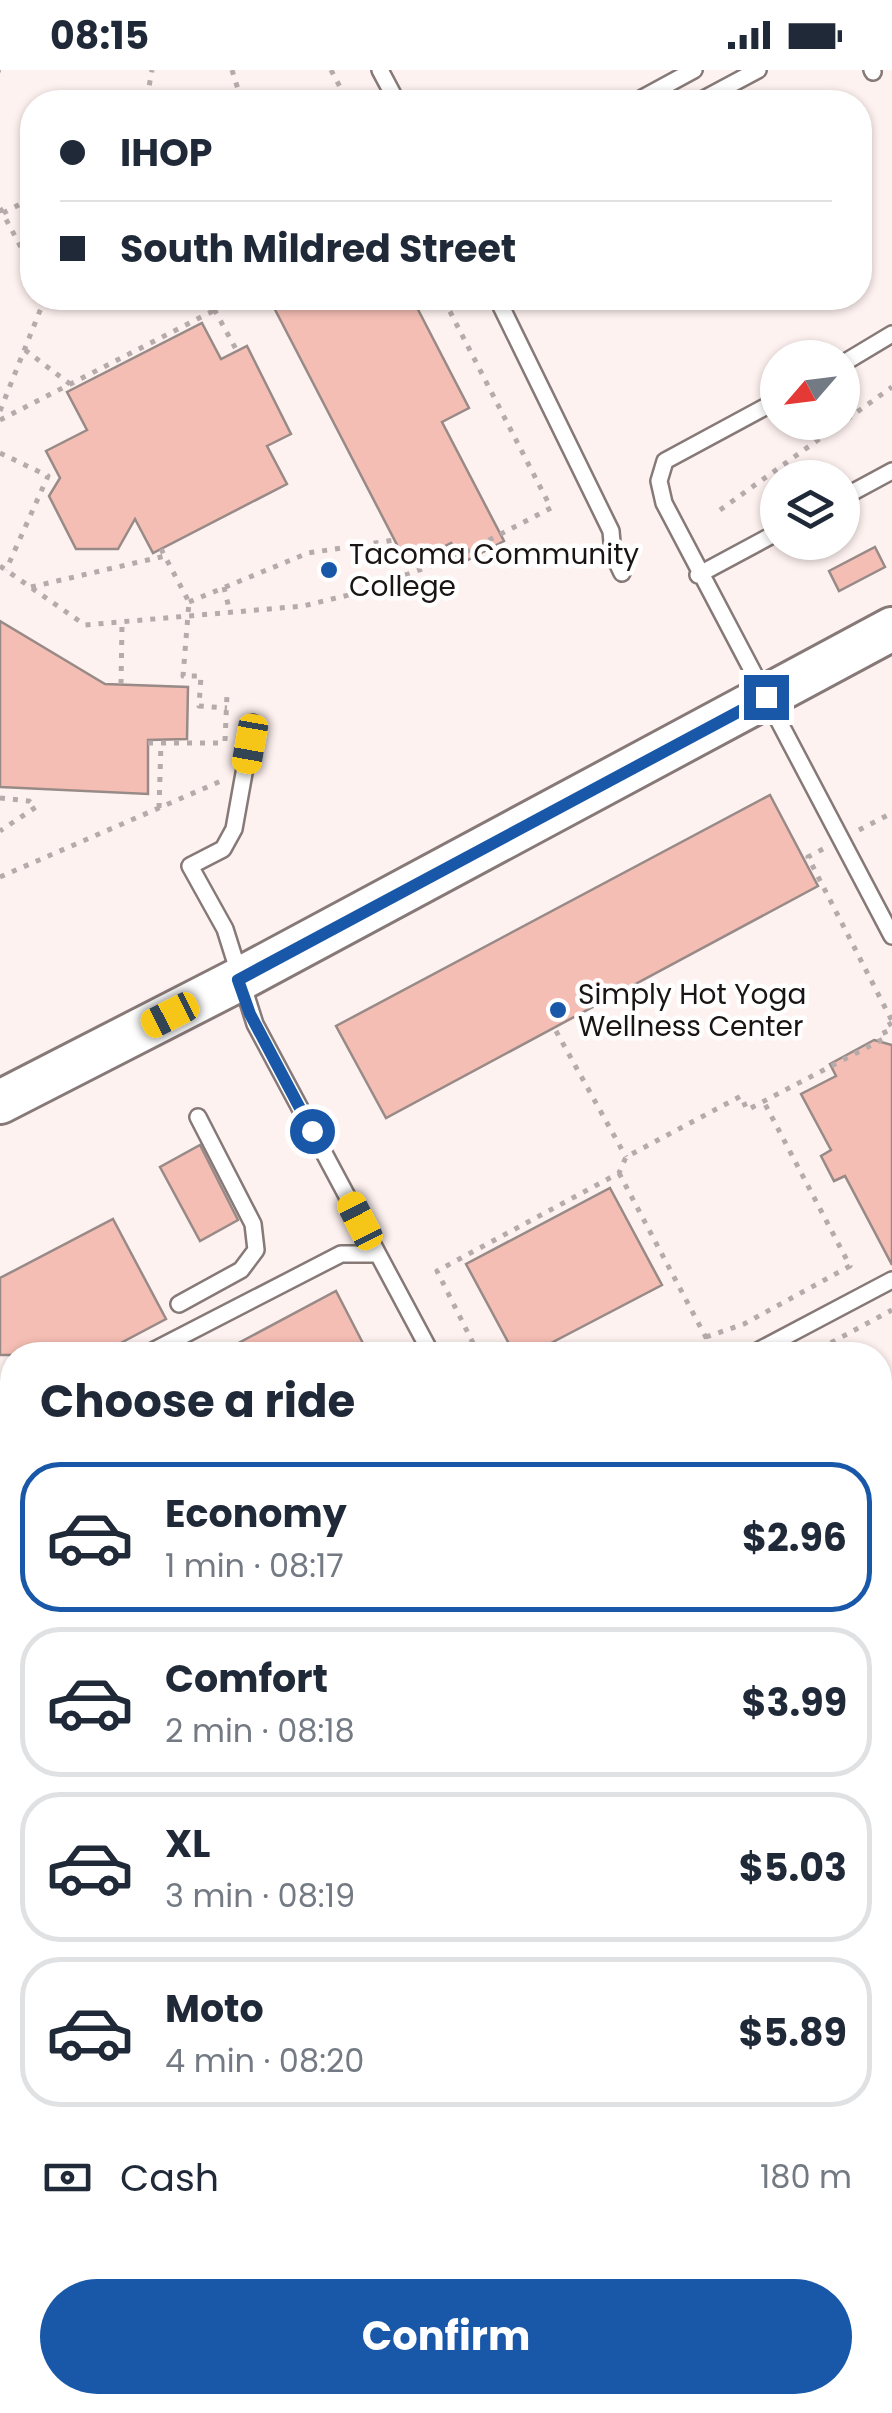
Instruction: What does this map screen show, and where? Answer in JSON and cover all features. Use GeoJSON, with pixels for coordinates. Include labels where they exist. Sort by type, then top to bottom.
{"type":"FeatureCollection","features":[{"type":"Feature","properties":{"kind":"main road"},"geometry":{"type":"LineString","coordinates":[[0,1102],[238,980],[892,629]]}},
{"type":"Feature","properties":{"kind":"lane"},"geometry":{"type":"LineString","coordinates":[[656,90],[694,70]]}},
{"type":"Feature","properties":{"kind":"lane"},"geometry":{"type":"LineString","coordinates":[[720,90],[758,70]]}},
{"type":"Feature","properties":{"kind":"lane"},"geometry":{"type":"LineString","coordinates":[[503,310],[611,531],[612,554],[622,573]]}},
{"type":"Feature","properties":{"kind":"lane"},"geometry":{"type":"LineString","coordinates":[[860,353],[892,334]]}},
{"type":"Feature","properties":{"kind":"lane"},"geometry":{"type":"LineString","coordinates":[[760,410],[665,461],[658,481],[664,503],[698,575],[892,936]]}},
{"type":"Feature","properties":{"kind":"lane"},"geometry":{"type":"LineString","coordinates":[[860,488],[892,471]]}},
{"type":"Feature","properties":{"kind":"lane"},"geometry":{"type":"LineString","coordinates":[[698,575],[760,542]]}},
{"type":"Feature","properties":{"kind":"lane"},"geometry":{"type":"LineString","coordinates":[[253,723],[234,829],[223,850],[190,866],[225,929],[238,980],[280,1074],[425,1342]]}},
{"type":"Feature","properties":{"kind":"lane"},"geometry":{"type":"LineString","coordinates":[[179,1304],[241,1270],[256,1250],[253,1224],[198,1117]]}},
{"type":"Feature","properties":{"kind":"lane"},"geometry":{"type":"LineString","coordinates":[[170,1342],[341,1254],[377,1254]]}},
{"type":"Feature","properties":{"kind":"lane"},"geometry":{"type":"LineString","coordinates":[[775,1342],[892,1280]]}},
{"type":"Feature","properties":{"kind":"path"},"geometry":{"type":"LineString","coordinates":[[1,211],[20,246]]}},
{"type":"Feature","properties":{"kind":"path"},"geometry":{"type":"LineString","coordinates":[[0,410],[39,310]]}},
{"type":"Feature","properties":{"kind":"path"},"geometry":{"type":"LineString","coordinates":[[0,420],[215,310],[237,351]]}},
{"type":"Feature","properties":{"kind":"path"},"geometry":{"type":"LineString","coordinates":[[0,453],[48,476],[3,568],[85,625],[122,625],[303,606],[353,594],[458,556],[551,508],[450,310]]}},
{"type":"Feature","properties":{"kind":"path"},"geometry":{"type":"LineString","coordinates":[[24,350],[70,384]]}},
{"type":"Feature","properties":{"kind":"path"},"geometry":{"type":"LineString","coordinates":[[720,510],[892,387]]}},
{"type":"Feature","properties":{"kind":"path"},"geometry":{"type":"LineString","coordinates":[[189,602],[308,552],[395,540]]}},
{"type":"Feature","properties":{"kind":"path"},"geometry":{"type":"LineString","coordinates":[[161,549],[189,602],[183,676],[201,676],[199,706],[226,708]]}},
{"type":"Feature","properties":{"kind":"path"},"geometry":{"type":"LineString","coordinates":[[30,587],[165,556]]}},
{"type":"Feature","properties":{"kind":"path"},"geometry":{"type":"LineString","coordinates":[[224,588],[230,613]]}},
{"type":"Feature","properties":{"kind":"path"},"geometry":{"type":"LineString","coordinates":[[121,684],[122,625]]}},
{"type":"Feature","properties":{"kind":"path"},"geometry":{"type":"LineString","coordinates":[[224,762],[227,694]]}},
{"type":"Feature","properties":{"kind":"path"},"geometry":{"type":"LineString","coordinates":[[148,743],[250,744]]}},
{"type":"Feature","properties":{"kind":"path"},"geometry":{"type":"LineString","coordinates":[[159,808],[161,743]]}},
{"type":"Feature","properties":{"kind":"path"},"geometry":{"type":"LineString","coordinates":[[0,877],[222,780]]}},
{"type":"Feature","properties":{"kind":"path"},"geometry":{"type":"LineString","coordinates":[[0,798],[29,801],[36,807],[0,830]]}},
{"type":"Feature","properties":{"kind":"path"},"geometry":{"type":"LineString","coordinates":[[472,1342],[437,1271],[619,1173],[626,1158],[741,1096],[748,1110],[887,1037],[883,1028],[892,1023]]}},
{"type":"Feature","properties":{"kind":"path"},"geometry":{"type":"LineString","coordinates":[[556,1031],[626,1158]]}},
{"type":"Feature","properties":{"kind":"path"},"geometry":{"type":"LineString","coordinates":[[706,1337],[744,1324],[850,1266],[764,1102]]}},
{"type":"Feature","properties":{"kind":"path"},"geometry":{"type":"LineString","coordinates":[[619,1173],[708,1342]]}},
{"type":"Feature","properties":{"kind":"path"},"geometry":{"type":"LineString","coordinates":[[832,1342],[892,1310]]}},
{"type":"Feature","properties":{"kind":"building"},"geometry":{"type":"Polygon","coordinates":[[[275,310],[418,310],[469,408],[442,422],[504,541],[462,563],[451,543],[408,566],[275,310]]]}},
{"type":"Feature","properties":{"kind":"building"},"geometry":{"type":"Polygon","coordinates":[[[202,323],[221,359],[247,346],[291,434],[267,446],[287,484],[153,553],[135,519],[118,549],[76,549],[49,496],[60,478],[46,451],[87,430],[67,392],[202,323]]]}},
{"type":"Feature","properties":{"kind":"building"},"geometry":{"type":"Polygon","coordinates":[[[875,547],[885,567],[839,591],[829,571],[850,560],[860,560],[860,555],[875,547]]]}},
{"type":"Feature","properties":{"kind":"building"},"geometry":{"type":"Polygon","coordinates":[[[0,621],[105,684],[188,687],[187,739],[148,740],[148,794],[0,787],[0,621]]]}},
{"type":"Feature","properties":{"kind":"building"},"geometry":{"type":"Polygon","coordinates":[[[770,795],[818,886],[386,1118],[336,1026],[770,795]]]}},
{"type":"Feature","properties":{"kind":"building"},"geometry":{"type":"Polygon","coordinates":[[[874,1040],[892,1045],[892,1265],[845,1176],[834,1181],[821,1156],[831,1150],[801,1094],[836,1076],[830,1064],[874,1040]]]}},
{"type":"Feature","properties":{"kind":"building"},"geometry":{"type":"Polygon","coordinates":[[[200,1145],[238,1220],[200,1241],[160,1167],[200,1145]]]}},
{"type":"Feature","properties":{"kind":"building"},"geometry":{"type":"Polygon","coordinates":[[[610,1188],[662,1285],[553,1342],[508,1342],[466,1264],[610,1188]]]}},
{"type":"Feature","properties":{"kind":"building"},"geometry":{"type":"Polygon","coordinates":[[[113,1219],[166,1319],[123,1342],[0,1342],[0,1278],[113,1219]]]}},
{"type":"Feature","properties":{"kind":"building"},"geometry":{"type":"Polygon","coordinates":[[[336,1291],[362,1342],[240,1342],[336,1291]]]}},
{"type":"Feature","properties":{"kind":"place","name":"Tacoma Community College"},"geometry":{"type":"Point","coordinates":[329,570]}},
{"type":"Feature","properties":{"kind":"place","name":"Simply Hot Yoga Wellness Center"},"geometry":{"type":"Point","coordinates":[558,1010]}},
{"type":"Feature","properties":{"kind":"route"},"geometry":{"type":"LineString","coordinates":[[312,1131],[250,1014],[238,980],[766,697]]}}]}
